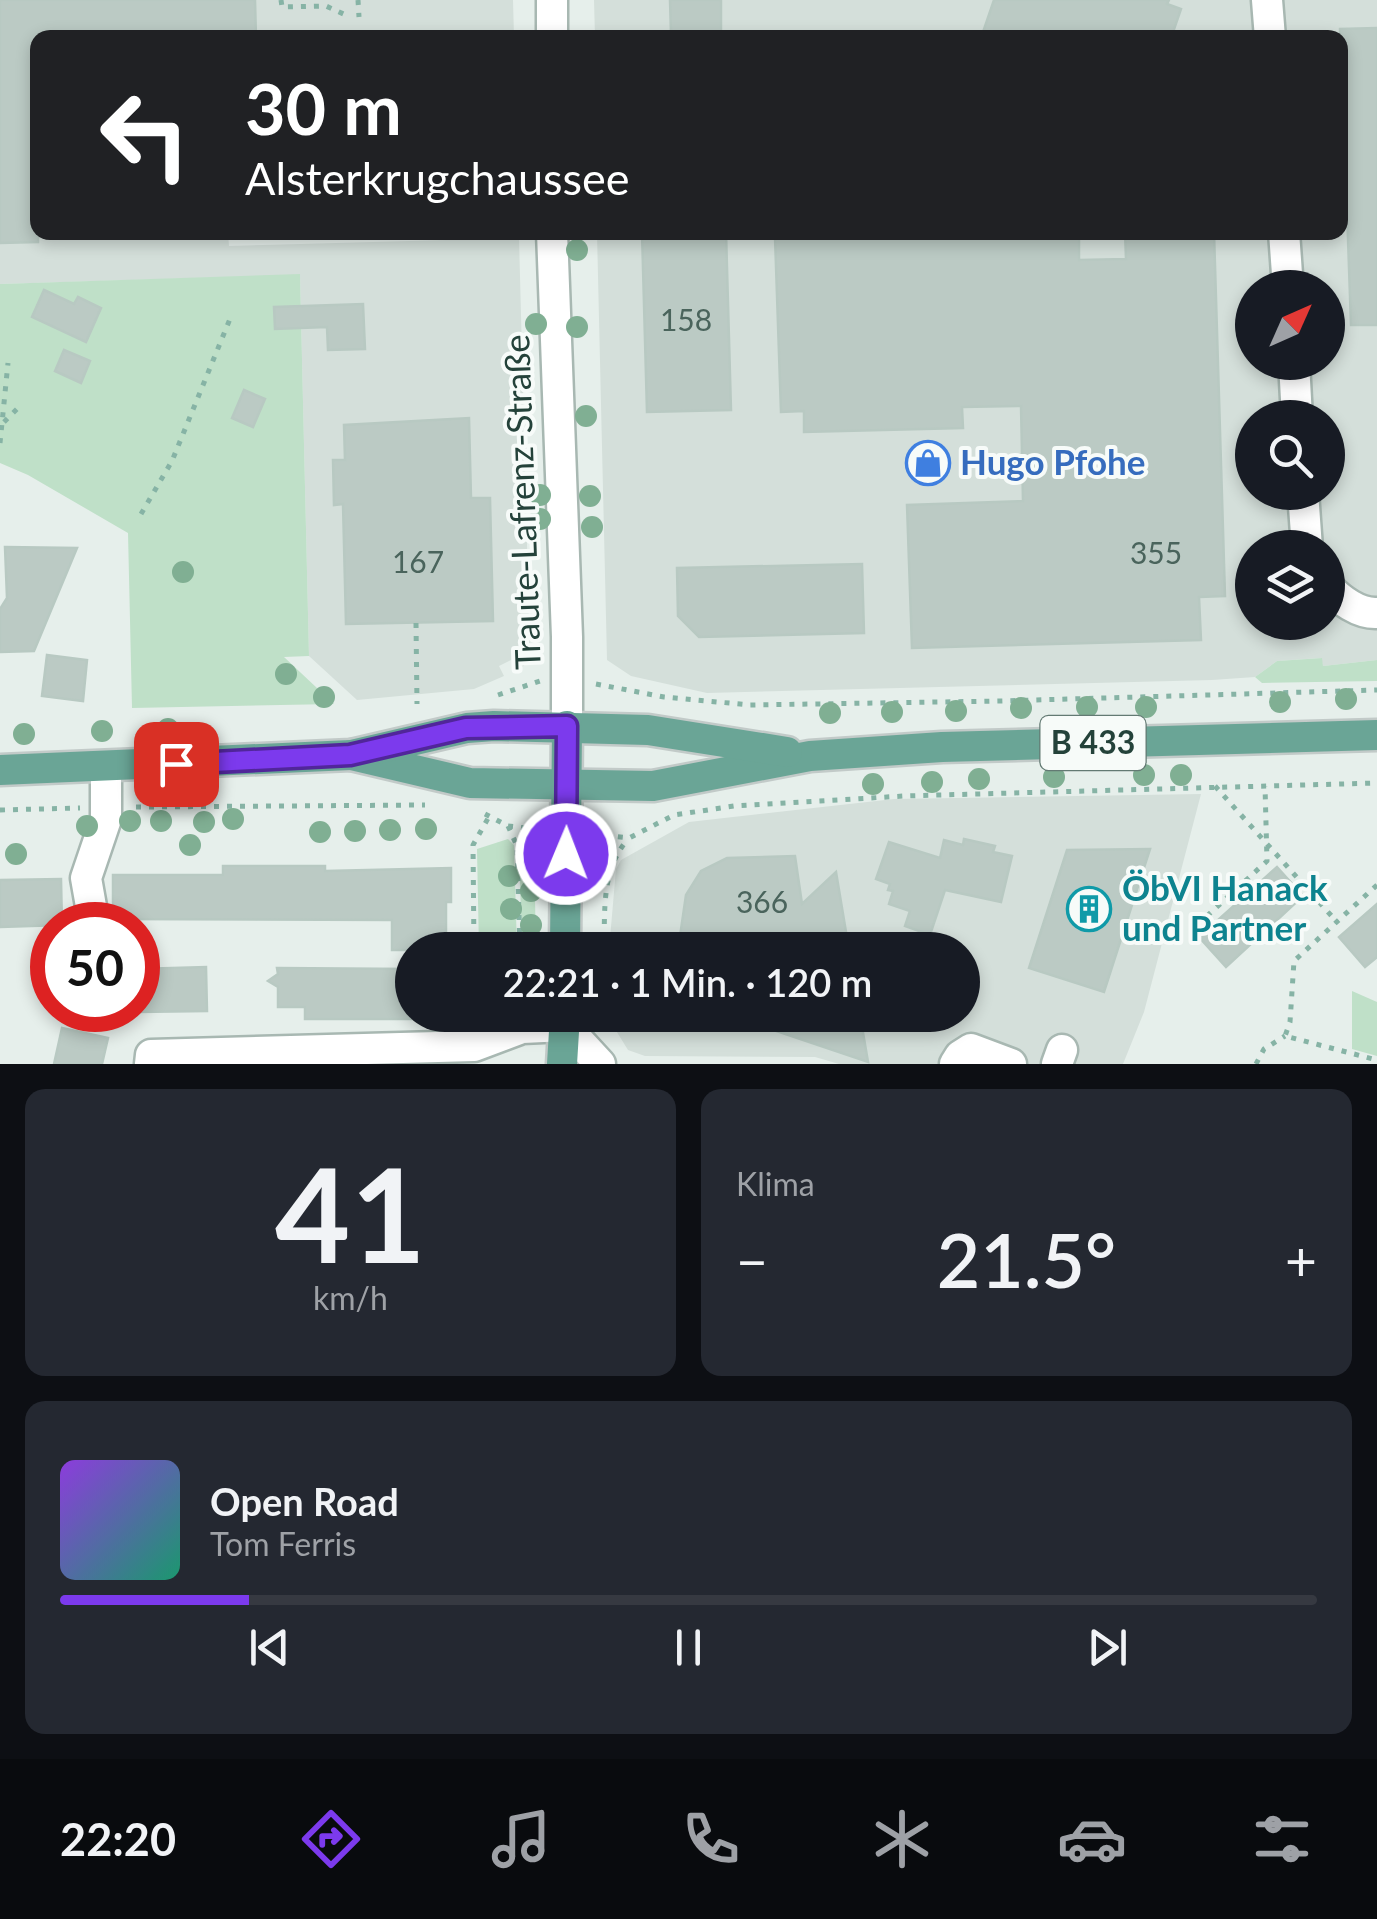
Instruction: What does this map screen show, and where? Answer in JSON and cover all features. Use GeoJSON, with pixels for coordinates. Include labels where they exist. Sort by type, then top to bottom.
{"type":"FeatureCollection","features":[{"type":"Feature","properties":{"kind":"main road","name":"B 433"},"geometry":{"type":"LineString","coordinates":[[0,770],[350,755],[466,728],[567,726],[648,730],[810,756]]}},
{"type":"Feature","properties":{"kind":"main road","name":"Traute-Lafrenz-Straße"},"geometry":{"type":"LineString","coordinates":[[565,932],[567,726]]}},
{"type":"Feature","properties":{"kind":"main road","name":"B 433"},"geometry":{"type":"LineString","coordinates":[[350,755],[470,783],[653,786],[810,756],[942,747],[1377,735]]}},
{"type":"Feature","properties":{"kind":"main road"},"geometry":{"type":"LineString","coordinates":[[562,1064],[564,1032]]}},
{"type":"Feature","properties":{"kind":"street"},"geometry":{"type":"LineString","coordinates":[[552,0],[552,30]]}},
{"type":"Feature","properties":{"kind":"street"},"geometry":{"type":"LineString","coordinates":[[1267,0],[1269,30]]}},
{"type":"Feature","properties":{"kind":"street","name":"Traute-Lafrenz-Straße"},"geometry":{"type":"LineString","coordinates":[[552,240],[567,726]]}},
{"type":"Feature","properties":{"kind":"street"},"geometry":{"type":"LineString","coordinates":[[1285,240],[1287,270]]}},
{"type":"Feature","properties":{"kind":"street"},"geometry":{"type":"LineString","coordinates":[[1345,602],[1368,614],[1377,613]]}},
{"type":"Feature","properties":{"kind":"street"},"geometry":{"type":"LineString","coordinates":[[90,902],[86,878],[102,837],[106,767]]}},
{"type":"Feature","properties":{"kind":"street"},"geometry":{"type":"LineString","coordinates":[[150,1064],[151,1055],[482,1055],[516,1032]]}},
{"type":"Feature","properties":{"kind":"street"},"geometry":{"type":"LineString","coordinates":[[575,1032],[600,1064]]}},
{"type":"Feature","properties":{"kind":"street"},"geometry":{"type":"LineString","coordinates":[[954,1064],[971,1048],[1011,1064]]}},
{"type":"Feature","properties":{"kind":"path"},"geometry":{"type":"LineString","coordinates":[[281,0],[282,8],[326,6],[350,18]]}},
{"type":"Feature","properties":{"kind":"path"},"geometry":{"type":"LineString","coordinates":[[358,0],[359,18]]}},
{"type":"Feature","properties":{"kind":"path"},"geometry":{"type":"LineString","coordinates":[[141,514],[172,461],[232,314]]}},
{"type":"Feature","properties":{"kind":"path"},"geometry":{"type":"LineString","coordinates":[[0,442],[8,362]]}},
{"type":"Feature","properties":{"kind":"path"},"geometry":{"type":"LineString","coordinates":[[4,422],[18,408]]}},
{"type":"Feature","properties":{"kind":"path"},"geometry":{"type":"LineString","coordinates":[[416,622],[418,704]]}},
{"type":"Feature","properties":{"kind":"path"},"geometry":{"type":"LineString","coordinates":[[495,696],[538,681]]}},
{"type":"Feature","properties":{"kind":"path"},"geometry":{"type":"LineString","coordinates":[[598,684],[664,697],[750,705],[1377,690]]}},
{"type":"Feature","properties":{"kind":"path"},"geometry":{"type":"LineString","coordinates":[[605,932],[611,864],[628,838],[674,815],[734,806],[904,796],[1377,783]]}},
{"type":"Feature","properties":{"kind":"path"},"geometry":{"type":"LineString","coordinates":[[1215,786],[1337,922]]}},
{"type":"Feature","properties":{"kind":"path"},"geometry":{"type":"LineString","coordinates":[[1208,916],[1267,861],[1265,786]]}},
{"type":"Feature","properties":{"kind":"path"},"geometry":{"type":"LineString","coordinates":[[0,810],[424,805]]}},
{"type":"Feature","properties":{"kind":"path"},"geometry":{"type":"LineString","coordinates":[[481,813],[508,826],[524,828]]}},
{"type":"Feature","properties":{"kind":"path"},"geometry":{"type":"LineString","coordinates":[[474,932],[473,845],[491,816]]}},
{"type":"Feature","properties":{"kind":"path"},"geometry":{"type":"LineString","coordinates":[[508,826],[516,846],[519,932]]}},
{"type":"Feature","properties":{"kind":"path"},"geometry":{"type":"LineString","coordinates":[[618,836],[628,838]]}},
{"type":"Feature","properties":{"kind":"path"},"geometry":{"type":"LineString","coordinates":[[1256,1064],[1264,1049],[1285,1036],[1290,1022],[1294,961],[1377,885]]}},
{"type":"Feature","properties":{"kind":"path"},"geometry":{"type":"LineString","coordinates":[[1285,1036],[1377,1060]]}},
{"type":"Feature","properties":{"kind":"path"},"geometry":{"type":"LineString","coordinates":[[1351,1064],[1353,1053]]}},
{"type":"Feature","properties":{"kind":"shaded area"},"geometry":{"type":"Polygon","coordinates":[[[0,0],[513,0],[514,30],[30,30],[30,240],[229,240],[229,246],[519,240],[530,660],[521,668],[515,658],[499,666],[504,676],[474,689],[357,700],[309,656],[300,275],[0,284],[0,0]]]}},
{"type":"Feature","properties":{"kind":"shaded area","name":"Hugo Pfohe"},"geometry":{"type":"Polygon","coordinates":[[[594,0],[1377,0],[1377,660],[1323,666],[1321,658],[1277,661],[1255,677],[1212,680],[707,693],[631,676],[607,660],[597,240],[1348,240],[1348,30],[595,30],[594,0]]]}},
{"type":"Feature","properties":{"kind":"shaded area"},"geometry":{"type":"Polygon","coordinates":[[[1201,794],[1144,1012],[1123,1064],[839,1064],[815,1057],[645,1056],[628,1050],[617,1032],[980,1032],[980,932],[611,932],[616,869],[621,860],[689,822],[894,799],[1201,794]]]}},
{"type":"Feature","properties":{"kind":"green space"},"geometry":{"type":"Polygon","coordinates":[[[300,274],[309,656],[284,657],[334,704],[132,708],[128,533],[0,463],[0,284],[300,274]]]}},
{"type":"Feature","properties":{"kind":"green space"},"geometry":{"type":"Polygon","coordinates":[[[1322,658],[1323,666],[1377,660],[1377,681],[1262,683],[1255,677],[1277,661],[1322,658]]]}},
{"type":"Feature","properties":{"kind":"green space"},"geometry":{"type":"Polygon","coordinates":[[[508,839],[514,845],[516,932],[479,932],[477,849],[508,839]]]}},
{"type":"Feature","properties":{"kind":"green space"},"geometry":{"type":"Polygon","coordinates":[[[519,847],[534,847],[536,932],[521,932],[519,847]]]}},
{"type":"Feature","properties":{"kind":"green space"},"geometry":{"type":"Polygon","coordinates":[[[1352,991],[1377,1002],[1377,1056],[1352,1049],[1352,991]]]}},
{"type":"Feature","properties":{"kind":"building"},"geometry":{"type":"Polygon","coordinates":[[[0,0],[255,0],[256,30],[30,30],[30,240],[38,242],[0,243],[0,0]]]}},
{"type":"Feature","properties":{"kind":"building"},"geometry":{"type":"Polygon","coordinates":[[[670,0],[721,0],[721,30],[671,30],[670,0]]]}},
{"type":"Feature","properties":{"kind":"building"},"geometry":{"type":"Polygon","coordinates":[[[994,0],[1169,0],[1167,4],[1181,9],[1174,30],[984,30],[994,0]]]}},
{"type":"Feature","properties":{"kind":"building"},"geometry":{"type":"Polygon","coordinates":[[[1377,28],[1377,325],[1351,325],[1348,30],[1340,29],[1377,28]]]}},
{"type":"Feature","properties":{"kind":"building"},"geometry":{"type":"Polygon","coordinates":[[[642,240],[726,240],[731,410],[647,412],[642,240]]]}},
{"type":"Feature","properties":{"kind":"building"},"geometry":{"type":"Polygon","coordinates":[[[775,240],[1079,240],[1079,260],[1126,259],[1125,240],[1214,240],[1225,596],[1199,597],[1201,640],[912,648],[907,505],[1023,501],[1021,406],[962,407],[963,428],[804,432],[804,411],[781,412],[775,240]]]}},
{"type":"Feature","properties":{"kind":"building"},"geometry":{"type":"Polygon","coordinates":[[[44,290],[74,304],[78,297],[101,308],[86,342],[32,317],[44,290]]]}},
{"type":"Feature","properties":{"kind":"building"},"geometry":{"type":"Polygon","coordinates":[[[363,304],[365,349],[328,350],[327,327],[275,329],[274,307],[363,304]]]}},
{"type":"Feature","properties":{"kind":"building"},"geometry":{"type":"Polygon","coordinates":[[[64,350],[90,361],[81,383],[55,371],[64,350]]]}},
{"type":"Feature","properties":{"kind":"building"},"geometry":{"type":"Polygon","coordinates":[[[244,390],[265,399],[253,427],[232,418],[244,390]]]}},
{"type":"Feature","properties":{"kind":"building"},"geometry":{"type":"Polygon","coordinates":[[[469,418],[471,498],[490,498],[493,621],[346,624],[343,504],[334,505],[333,460],[345,460],[344,425],[469,418]]]}},
{"type":"Feature","properties":{"kind":"building"},"geometry":{"type":"Polygon","coordinates":[[[5,547],[77,548],[34,651],[0,652],[0,609],[7,598],[5,547]]]}},
{"type":"Feature","properties":{"kind":"building"},"geometry":{"type":"Polygon","coordinates":[[[862,564],[864,633],[699,637],[678,616],[677,568],[862,564]]]}},
{"type":"Feature","properties":{"kind":"building"},"geometry":{"type":"Polygon","coordinates":[[[47,655],[87,660],[83,701],[42,696],[47,655]]]}},
{"type":"Feature","properties":{"kind":"building"},"geometry":{"type":"Polygon","coordinates":[[[964,839],[995,846],[993,852],[1012,856],[1001,902],[945,890],[931,932],[905,926],[910,911],[889,904],[893,891],[888,890],[890,884],[876,879],[889,842],[940,858],[944,840],[963,845],[964,839]]]}},
{"type":"Feature","properties":{"kind":"building","name":"ÖbVI Hanack und Partner"},"geometry":{"type":"Polygon","coordinates":[[[1150,849],[1104,992],[1029,968],[1067,850],[1150,849]]]}},
{"type":"Feature","properties":{"kind":"building"},"geometry":{"type":"Polygon","coordinates":[[[795,856],[802,904],[836,872],[846,932],[681,932],[686,895],[701,871],[727,858],[795,856]]]}},
{"type":"Feature","properties":{"kind":"building"},"geometry":{"type":"Polygon","coordinates":[[[223,866],[325,866],[325,871],[451,868],[446,932],[395,932],[392,950],[392,920],[160,919],[160,902],[113,902],[113,875],[223,875],[223,866]]]}},
{"type":"Feature","properties":{"kind":"building"},"geometry":{"type":"Polygon","coordinates":[[[1277,867],[1303,896],[1226,967],[1199,937],[1277,867]]]}},
{"type":"Feature","properties":{"kind":"building"},"geometry":{"type":"Polygon","coordinates":[[[61,879],[62,902],[30,902],[30,926],[0,927],[0,880],[61,879]]]}},
{"type":"Feature","properties":{"kind":"building"},"geometry":{"type":"Polygon","coordinates":[[[1377,904],[1377,957],[1365,967],[1339,937],[1377,904]]]}},
{"type":"Feature","properties":{"kind":"building"},"geometry":{"type":"Polygon","coordinates":[[[206,967],[207,1011],[160,1012],[160,968],[206,967]]]}},
{"type":"Feature","properties":{"kind":"building"},"geometry":{"type":"Polygon","coordinates":[[[277,968],[395,969],[395,1019],[305,1019],[305,1007],[278,1007],[278,987],[268,981],[278,974],[277,968]]]}},
{"type":"Feature","properties":{"kind":"building"},"geometry":{"type":"Polygon","coordinates":[[[61,1032],[108,1038],[102,1064],[54,1064],[61,1032]]]}},
{"type":"Feature","properties":{"kind":"building"},"geometry":{"type":"Polygon","coordinates":[[[779,1032],[863,1032],[868,1062],[779,1032]]]}},
{"type":"Feature","properties":{"kind":"place","name":"Hugo Pfohe"},"geometry":{"type":"Point","coordinates":[928,463]}},
{"type":"Feature","properties":{"kind":"place","name":"ÖbVI Hanack und Partner"},"geometry":{"type":"Point","coordinates":[1089,909]}},
{"type":"Feature","properties":{"kind":"route"},"geometry":{"type":"LineString","coordinates":[[176,764],[350,755],[466,728],[567,726],[566,854]]}}]}
